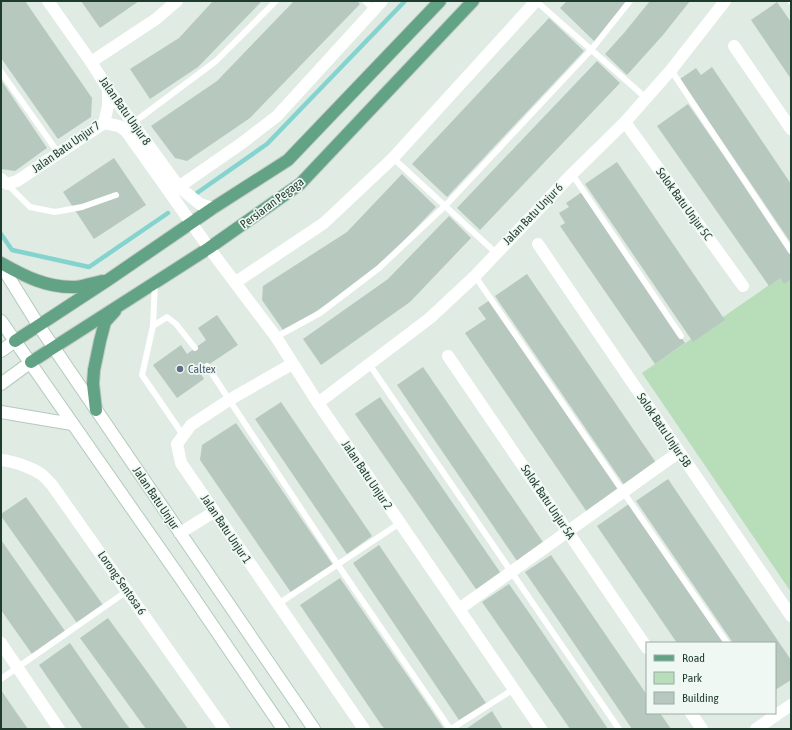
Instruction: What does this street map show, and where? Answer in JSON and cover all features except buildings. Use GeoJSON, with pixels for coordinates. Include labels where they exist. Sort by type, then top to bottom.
{"type":"FeatureCollection","features":[{"type":"Feature","properties":{"kind":"main road","name":"Persiaran Pegaga"},"geometry":{"type":"LineString","coordinates":[[14,341],[108,280],[213,208],[288,160],[440,1]]}},
{"type":"Feature","properties":{"kind":"main road","name":"Persiaran Pegaga"},"geometry":{"type":"LineString","coordinates":[[31,362],[53,346],[209,248],[300,184],[473,1]]}},
{"type":"Feature","properties":{"kind":"main road"},"geometry":{"type":"LineString","coordinates":[[1,264],[21,275],[47,285],[74,286],[108,280]]}},
{"type":"Feature","properties":{"kind":"main road"},"geometry":{"type":"LineString","coordinates":[[96,410],[93,384],[94,370],[100,341],[105,322],[123,302]]}},
{"type":"Feature","properties":{"kind":"street","name":"Jalan Batu Unjur 8"},"geometry":{"type":"LineString","coordinates":[[48,1],[91,62],[108,90],[133,124],[174,190],[191,223]]}},
{"type":"Feature","properties":{"kind":"street"},"geometry":{"type":"LineString","coordinates":[[91,62],[156,19],[177,1]]}},
{"type":"Feature","properties":{"kind":"street"},"geometry":{"type":"LineString","coordinates":[[236,282],[324,223],[393,158],[536,1]]}},
{"type":"Feature","properties":{"kind":"street","name":"Jalan Batu Unjur 6"},"geometry":{"type":"LineString","coordinates":[[318,402],[430,318],[475,276],[572,174],[625,122],[671,70],[725,1]]}},
{"type":"Feature","properties":{"kind":"street"},"geometry":{"type":"LineString","coordinates":[[174,190],[242,143],[277,116],[378,6]]}},
{"type":"Feature","properties":{"kind":"street"},"geometry":{"type":"LineString","coordinates":[[734,46],[791,129]]}},
{"type":"Feature","properties":{"kind":"street","name":"Jalan Batu Unjur 7"},"geometry":{"type":"LineString","coordinates":[[4,182],[17,181],[104,123],[108,106],[108,90]]}},
{"type":"Feature","properties":{"kind":"street","name":"Solok Batu Unjur 5C"},"geometry":{"type":"LineString","coordinates":[[625,122],[743,286]]}},
{"type":"Feature","properties":{"kind":"street","name":"Jalan Batu Unjur 8"},"geometry":{"type":"LineString","coordinates":[[104,123],[119,126],[126,131],[174,190],[200,204],[213,208]]}},
{"type":"Feature","properties":{"kind":"street","name":"Jalan Batu Unjur 2"},"geometry":{"type":"LineString","coordinates":[[191,223],[276,337],[292,364],[541,729]]}},
{"type":"Feature","properties":{"kind":"street","name":"Solok Batu Unjur 5B"},"geometry":{"type":"LineString","coordinates":[[538,244],[791,616]]}},
{"type":"Feature","properties":{"kind":"street","name":"Jalan Batu Unjur"},"geometry":{"type":"LineString","coordinates":[[1,264],[39,326],[314,729]]}},
{"type":"Feature","properties":{"kind":"street"},"geometry":{"type":"LineString","coordinates":[[1,321],[181,579],[283,729]]}},
{"type":"Feature","properties":{"kind":"street"},"geometry":{"type":"LineString","coordinates":[[1,351],[14,341]]}},
{"type":"Feature","properties":{"kind":"street","name":"Solok Batu Unjur 5A"},"geometry":{"type":"LineString","coordinates":[[448,356],[646,647]]}},
{"type":"Feature","properties":{"kind":"street"},"geometry":{"type":"LineString","coordinates":[[1,384],[31,362]]}},
{"type":"Feature","properties":{"kind":"street"},"geometry":{"type":"LineString","coordinates":[[183,435],[191,425],[229,400],[292,364]]}},
{"type":"Feature","properties":{"kind":"street"},"geometry":{"type":"LineString","coordinates":[[1,412],[72,424]]}},
{"type":"Feature","properties":{"kind":"street","name":"Jalan Batu Unjur 1"},"geometry":{"type":"LineString","coordinates":[[183,435],[177,444],[181,463],[364,729]]}},
{"type":"Feature","properties":{"kind":"street"},"geometry":{"type":"LineString","coordinates":[[459,609],[679,452]]}},
{"type":"Feature","properties":{"kind":"street","name":"Lorong Sentosa 6"},"geometry":{"type":"LineString","coordinates":[[1,460],[28,468],[40,474],[52,485],[224,729]]}},
{"type":"Feature","properties":{"kind":"street"},"geometry":{"type":"LineString","coordinates":[[180,533],[214,512]]}},
{"type":"Feature","properties":{"kind":"street"},"geometry":{"type":"LineString","coordinates":[[1,643],[59,729]]}},
{"type":"Feature","properties":{"kind":"street"},"geometry":{"type":"LineString","coordinates":[[756,729],[791,705]]}},
{"type":"Feature","properties":{"kind":"street"},"geometry":{"type":"LineString","coordinates":[[692,714],[702,729]]}},
{"type":"Feature","properties":{"kind":"lane"},"geometry":{"type":"LineString","coordinates":[[133,124],[216,61],[276,1]]}},
{"type":"Feature","properties":{"kind":"lane"},"geometry":{"type":"LineString","coordinates":[[365,1],[378,6]]}},
{"type":"Feature","properties":{"kind":"lane"},"geometry":{"type":"LineString","coordinates":[[536,1],[646,98]]}},
{"type":"Feature","properties":{"kind":"lane"},"geometry":{"type":"LineString","coordinates":[[276,337],[320,313],[379,268],[446,205],[591,50],[630,1]]}},
{"type":"Feature","properties":{"kind":"lane"},"geometry":{"type":"LineString","coordinates":[[671,70],[791,251]]}},
{"type":"Feature","properties":{"kind":"lane"},"geometry":{"type":"LineString","coordinates":[[1,72],[59,154]]}},
{"type":"Feature","properties":{"kind":"lane"},"geometry":{"type":"LineString","coordinates":[[393,158],[446,205],[496,253]]}},
{"type":"Feature","properties":{"kind":"lane"},"geometry":{"type":"LineString","coordinates":[[572,174],[681,336]]}},
{"type":"Feature","properties":{"kind":"lane"},"geometry":{"type":"LineString","coordinates":[[4,182],[30,207],[55,212],[82,207],[116,195]]}},
{"type":"Feature","properties":{"kind":"lane"},"geometry":{"type":"LineString","coordinates":[[475,276],[726,642]]}},
{"type":"Feature","properties":{"kind":"lane"},"geometry":{"type":"LineString","coordinates":[[156,282],[153,326],[142,375],[183,435]]}},
{"type":"Feature","properties":{"kind":"lane"},"geometry":{"type":"LineString","coordinates":[[153,326],[167,316],[176,324],[194,348]]}},
{"type":"Feature","properties":{"kind":"lane"},"geometry":{"type":"LineString","coordinates":[[369,364],[619,729]]}},
{"type":"Feature","properties":{"kind":"lane"},"geometry":{"type":"LineString","coordinates":[[207,366],[338,565],[451,729],[514,689]]}},
{"type":"Feature","properties":{"kind":"lane"},"geometry":{"type":"LineString","coordinates":[[278,604],[400,523]]}},
{"type":"Feature","properties":{"kind":"lane"},"geometry":{"type":"LineString","coordinates":[[1,679],[127,591]]}},
{"type":"Feature","properties":{"kind":"green space"},"geometry":{"type":"Polygon","coordinates":[[[791,270],[791,592],[642,373],[791,270]]]}},
{"type":"Feature","properties":{"kind":"waterway"},"geometry":{"type":"LineString","coordinates":[[197,193],[267,144],[405,1]]}},
{"type":"Feature","properties":{"kind":"waterway"},"geometry":{"type":"LineString","coordinates":[[1,234],[12,250],[89,267],[168,213]]}},
{"type":"Feature","properties":{"kind":"place","name":"Caltex"},"geometry":{"type":"Point","coordinates":[180,369]}}]}
